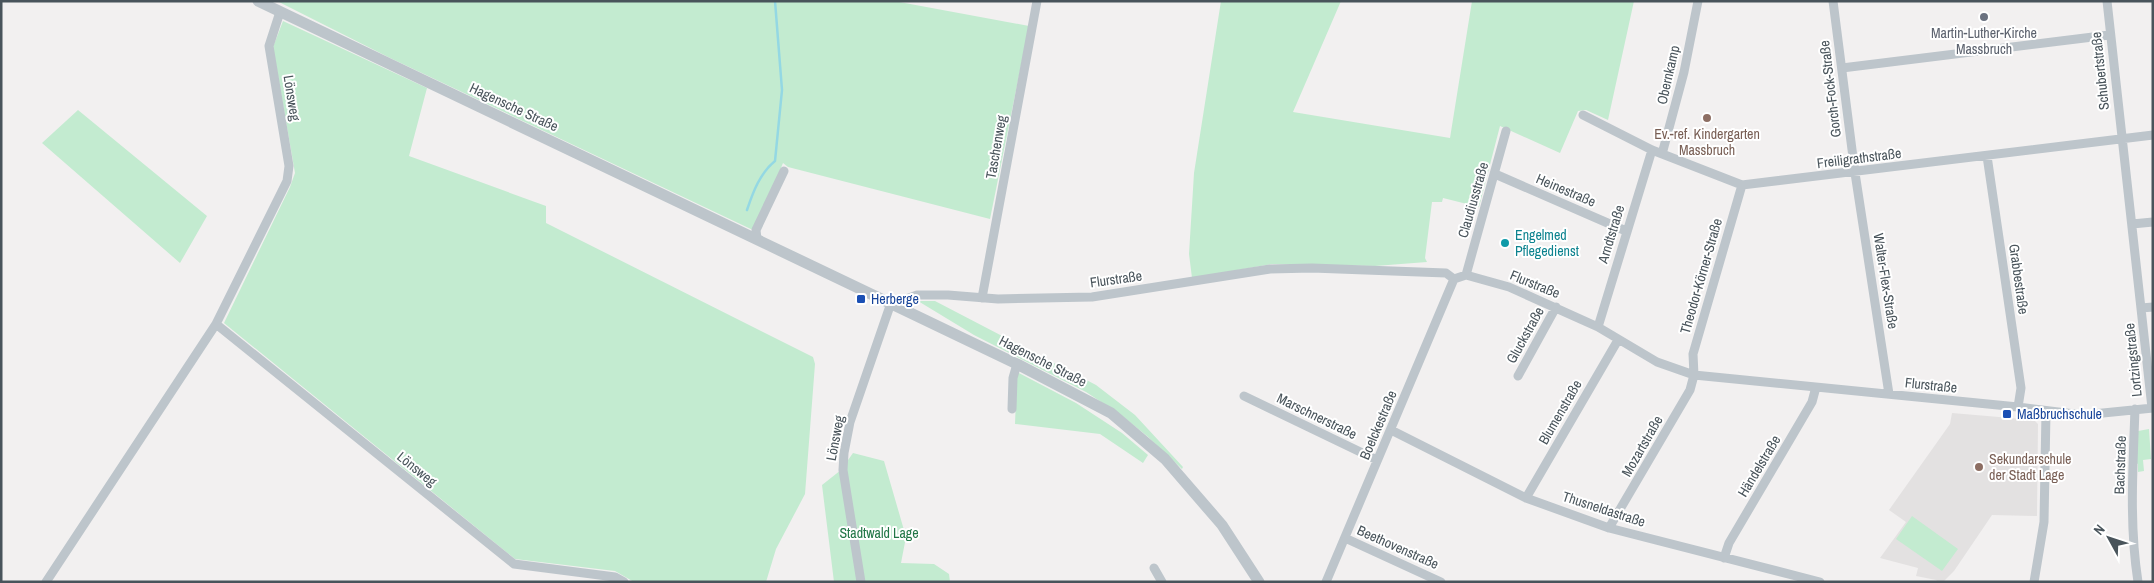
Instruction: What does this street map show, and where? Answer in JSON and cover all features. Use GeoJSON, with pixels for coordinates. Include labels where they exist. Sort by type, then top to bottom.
{"type":"FeatureCollection","features":[{"type":"Feature","properties":{"kind":"street","name":"Hagensche Straße"},"geometry":{"type":"LineString","coordinates":[[258,1],[895,305],[1017,364],[1111,413],[1154,448],[1222,525],[1259,582]]}},
{"type":"Feature","properties":{"kind":"street","name":"Taschenweg"},"geometry":{"type":"LineString","coordinates":[[982,298],[1036,1]]}},
{"type":"Feature","properties":{"kind":"street","name":"Obernkamp"},"geometry":{"type":"LineString","coordinates":[[1662,154],[1684,72],[1698,1]]}},
{"type":"Feature","properties":{"kind":"street","name":"Gorch-Fock-Straße"},"geometry":{"type":"LineString","coordinates":[[1833,1],[1855,172]]}},
{"type":"Feature","properties":{"kind":"street","name":"Schubertstraße"},"geometry":{"type":"LineString","coordinates":[[2106,1],[2121,138]]}},
{"type":"Feature","properties":{"kind":"street","name":"Lönsweg"},"geometry":{"type":"LineString","coordinates":[[46,582],[216,324],[287,182],[289,166],[269,46],[280,12]]}},
{"type":"Feature","properties":{"kind":"street"},"geometry":{"type":"LineString","coordinates":[[1842,68],[2109,35]]}},
{"type":"Feature","properties":{"kind":"street","name":"Freiligrathstraße"},"geometry":{"type":"LineString","coordinates":[[1583,115],[1652,150],[1742,185],[2153,135]]}},
{"type":"Feature","properties":{"kind":"street","name":"Claudiusstraße"},"geometry":{"type":"LineString","coordinates":[[1466,275],[1506,131]]}},
{"type":"Feature","properties":{"kind":"street","name":"Lortzingstraße"},"geometry":{"type":"LineString","coordinates":[[2121,138],[2152,408]]}},
{"type":"Feature","properties":{"kind":"street","name":"Arndtstraße"},"geometry":{"type":"LineString","coordinates":[[1598,327],[1652,150]]}},
{"type":"Feature","properties":{"kind":"street","name":"Grabbestraße"},"geometry":{"type":"LineString","coordinates":[[1988,156],[2021,388],[2018,407]]}},
{"type":"Feature","properties":{"kind":"street"},"geometry":{"type":"LineString","coordinates":[[757,239],[756,230],[784,171]]}},
{"type":"Feature","properties":{"kind":"street","name":"Walter-Flex-Straße"},"geometry":{"type":"LineString","coordinates":[[1855,172],[1890,394]]}},
{"type":"Feature","properties":{"kind":"street","name":"Heinestraße"},"geometry":{"type":"LineString","coordinates":[[1495,174],[1626,231]]}},
{"type":"Feature","properties":{"kind":"street","name":"Theodor-Körner-Straße"},"geometry":{"type":"LineString","coordinates":[[1694,375],[1693,354],[1742,185]]}},
{"type":"Feature","properties":{"kind":"street"},"geometry":{"type":"LineString","coordinates":[[2132,224],[2153,222]]}},
{"type":"Feature","properties":{"kind":"street","name":"Flurstraße"},"geometry":{"type":"LineString","coordinates":[[895,305],[916,295],[1039,299],[1092,297],[1270,269],[1312,268],[1446,273],[1454,280]]}},
{"type":"Feature","properties":{"kind":"street","name":"Flurstraße"},"geometry":{"type":"LineString","coordinates":[[1466,275],[1509,287],[1556,307],[1598,327],[1657,362],[1694,375],[2084,415],[2152,408]]}},
{"type":"Feature","properties":{"kind":"street"},"geometry":{"type":"LineString","coordinates":[[1454,280],[1466,275]]}},
{"type":"Feature","properties":{"kind":"street","name":"Boelckestraße"},"geometry":{"type":"LineString","coordinates":[[1326,582],[1454,280]]}},
{"type":"Feature","properties":{"kind":"street","name":"Lönsweg"},"geometry":{"type":"LineString","coordinates":[[862,582],[843,470],[844,453],[850,422],[895,305]]}},
{"type":"Feature","properties":{"kind":"street","name":"Lortzingstraße"},"geometry":{"type":"LineString","coordinates":[[2141,308],[2153,306]]}},
{"type":"Feature","properties":{"kind":"street","name":"Gluckstraße"},"geometry":{"type":"LineString","coordinates":[[1518,376],[1556,307]]}},
{"type":"Feature","properties":{"kind":"street","name":"Lönsweg"},"geometry":{"type":"LineString","coordinates":[[216,324],[514,564],[615,577],[624,582]]}},
{"type":"Feature","properties":{"kind":"street","name":"Blumenstraße"},"geometry":{"type":"LineString","coordinates":[[1526,498],[1618,340]]}},
{"type":"Feature","properties":{"kind":"street"},"geometry":{"type":"LineString","coordinates":[[1012,409],[1013,378],[1017,364]]}},
{"type":"Feature","properties":{"kind":"street","name":"Mozartstraße"},"geometry":{"type":"LineString","coordinates":[[1609,528],[1690,390],[1694,375]]}},
{"type":"Feature","properties":{"kind":"street","name":"Händelstraße"},"geometry":{"type":"LineString","coordinates":[[1724,558],[1729,542],[1812,402],[1816,387]]}},
{"type":"Feature","properties":{"kind":"street","name":"Marschnerstraße"},"geometry":{"type":"LineString","coordinates":[[1244,396],[1377,460]]}},
{"type":"Feature","properties":{"kind":"street","name":"Bachstraße"},"geometry":{"type":"LineString","coordinates":[[2135,409],[2132,487],[2134,555],[2138,582]]}},
{"type":"Feature","properties":{"kind":"street"},"geometry":{"type":"LineString","coordinates":[[2034,582],[2044,522],[2046,412]]}},
{"type":"Feature","properties":{"kind":"street","name":"Thusneldastraße"},"geometry":{"type":"LineString","coordinates":[[1391,430],[1526,498],[1609,528],[1820,582]]}},
{"type":"Feature","properties":{"kind":"street","name":"Beethovenstraße"},"geometry":{"type":"LineString","coordinates":[[1345,538],[1441,582]]}},
{"type":"Feature","properties":{"kind":"street"},"geometry":{"type":"LineString","coordinates":[[1154,568],[1162,582]]}},
{"type":"Feature","properties":{"kind":"shaded area","name":"Sekundarschule der Stadt Lage"},"geometry":{"type":"Polygon","coordinates":[[[1952,413],[2034,420],[2038,424],[2037,516],[1992,515],[1954,571],[1943,582],[1938,582],[1916,576],[1918,568],[1880,558],[1906,522],[1889,510],[1950,424],[1952,413]]]}},
{"type":"Feature","properties":{"kind":"green space"},"geometry":{"type":"Polygon","coordinates":[[[277,1],[894,1],[1029,26],[990,219],[788,167],[783,163],[755,231],[388,57],[277,1]]]}},
{"type":"Feature","properties":{"kind":"green space"},"geometry":{"type":"Polygon","coordinates":[[[1221,1],[1341,1],[1293,112],[1450,138],[1472,1],[1634,1],[1608,120],[1586,110],[1578,111],[1560,153],[1500,126],[1479,207],[1443,198],[1442,202],[1432,202],[1425,258],[1427,262],[1375,266],[1272,264],[1192,278],[1189,254],[1194,173],[1221,1]]]}},
{"type":"Feature","properties":{"kind":"green space"},"geometry":{"type":"Polygon","coordinates":[[[283,21],[427,88],[409,156],[546,206],[546,223],[813,357],[815,364],[805,494],[776,549],[766,582],[634,582],[615,571],[515,559],[224,323],[295,173],[273,47],[283,21]]]}},
{"type":"Feature","properties":{"kind":"green space"},"geometry":{"type":"Polygon","coordinates":[[[78,110],[207,216],[180,263],[42,143],[78,110]]]}},
{"type":"Feature","properties":{"kind":"green space"},"geometry":{"type":"Polygon","coordinates":[[[918,301],[935,301],[1096,385],[1135,415],[1183,467],[1182,469],[1147,436],[1121,415],[1086,392],[974,335],[918,301]]]}},
{"type":"Feature","properties":{"kind":"green space"},"geometry":{"type":"Polygon","coordinates":[[[1017,372],[1076,403],[1122,433],[1148,455],[1143,463],[1100,434],[1015,424],[1017,372]]]}},
{"type":"Feature","properties":{"kind":"green space"},"geometry":{"type":"Polygon","coordinates":[[[2149,429],[2151,459],[2143,460],[2144,471],[2138,472],[2138,464],[2136,463],[2138,431],[2149,429]]]}},
{"type":"Feature","properties":{"kind":"green space","name":"Stadtwald Lage"},"geometry":{"type":"Polygon","coordinates":[[[853,453],[884,461],[906,537],[901,563],[934,564],[949,574],[950,582],[834,582],[822,485],[841,470],[853,453]]]}},
{"type":"Feature","properties":{"kind":"green space"},"geometry":{"type":"Polygon","coordinates":[[[1912,516],[1958,549],[1942,571],[1896,539],[1912,516]]]}},
{"type":"Feature","properties":{"kind":"waterway"},"geometry":{"type":"LineString","coordinates":[[747,210],[761,177],[775,161],[782,90],[775,1]]}},
{"type":"Feature","properties":{"kind":"place","name":"Martin-Luther-Kirche Massbruch"},"geometry":{"type":"Point","coordinates":[1984,17]}},
{"type":"Feature","properties":{"kind":"place","name":"Ev.-ref. Kindergarten Massbruch"},"geometry":{"type":"Point","coordinates":[1707,118]}},
{"type":"Feature","properties":{"kind":"place","name":"Engelmed Pflegedienst"},"geometry":{"type":"Point","coordinates":[1505,243]}},
{"type":"Feature","properties":{"kind":"place","name":"Herberge"},"geometry":{"type":"Point","coordinates":[861,299]}},
{"type":"Feature","properties":{"kind":"place","name":"Maßbruchschule"},"geometry":{"type":"Point","coordinates":[2007,414]}},
{"type":"Feature","properties":{"kind":"place","name":"Sekundarschule der Stadt Lage"},"geometry":{"type":"Point","coordinates":[1979,467]}}]}
